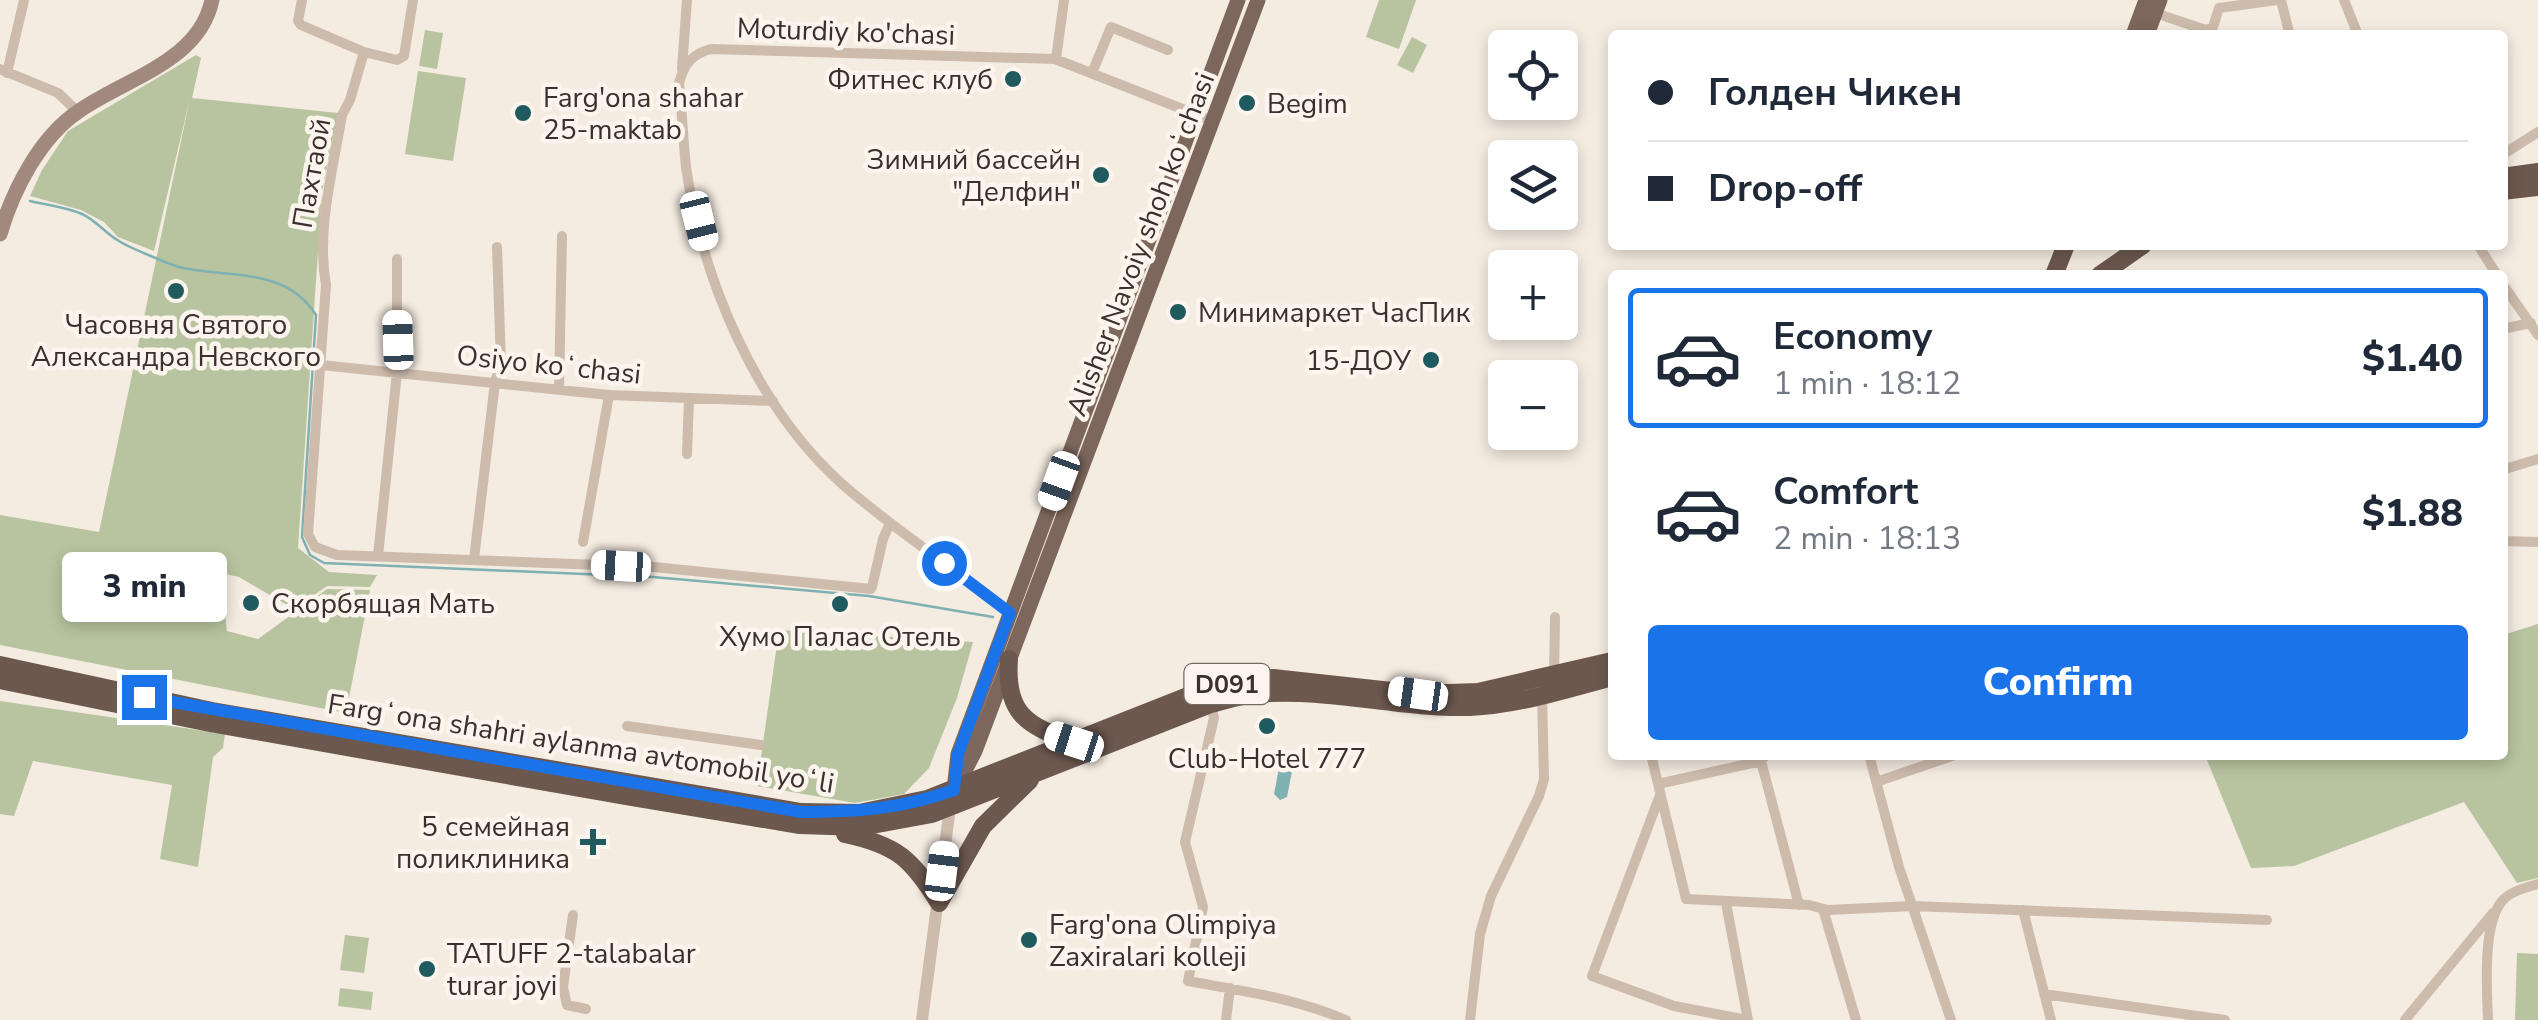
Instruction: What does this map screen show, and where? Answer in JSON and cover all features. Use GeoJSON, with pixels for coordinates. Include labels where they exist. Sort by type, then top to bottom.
{"type":"FeatureCollection","features":[{"type":"Feature","properties":{"kind":"highway"},"geometry":{"type":"LineString","coordinates":[[2508,175],[2538,172]]}},
{"type":"Feature","properties":{"kind":"highway"},"geometry":{"type":"LineString","coordinates":[[2508,190],[2538,187]]}},
{"type":"Feature","properties":{"kind":"highway"},"geometry":{"type":"LineString","coordinates":[[2107,270],[2136,250]]}},
{"type":"Feature","properties":{"kind":"highway"},"geometry":{"type":"LineString","coordinates":[[1010,659],[1007,687],[1021,714],[1044,732],[1074,742]]}},
{"type":"Feature","properties":{"kind":"highway","name":"Fargʻona shahri aylanma avtomobil yoʻli"},"geometry":{"type":"LineString","coordinates":[[0,680],[210,723],[800,824],[861,827],[903,822],[1074,742],[1208,688],[1240,680],[1305,680],[1418,694],[1478,692],[1608,663]]}},
{"type":"Feature","properties":{"kind":"highway","name":"Fargʻona shahri aylanma avtomobil yoʻli"},"geometry":{"type":"LineString","coordinates":[[0,664],[212,712],[801,812],[859,813],[952,799],[1211,704],[1255,694],[1305,694],[1407,706],[1474,706],[1542,695],[1608,678]]}},
{"type":"Feature","properties":{"kind":"highway"},"geometry":{"type":"LineString","coordinates":[[800,824],[866,838],[900,852],[912,862],[938,903],[983,826],[1042,769]]}},
{"type":"Feature","properties":{"kind":"main road"},"geometry":{"type":"LineString","coordinates":[[0,234],[38,154],[78,111],[186,47],[203,28],[212,0]]}},
{"type":"Feature","properties":{"kind":"main road","name":"Alisher Navoiy shoh koʻchasi"},"geometry":{"type":"LineString","coordinates":[[952,799],[958,754],[1238,0]]}},
{"type":"Feature","properties":{"kind":"main road","name":"Alisher Navoiy shoh koʻchasi"},"geometry":{"type":"LineString","coordinates":[[952,799],[975,751],[1258,0]]}},
{"type":"Feature","properties":{"kind":"main road"},"geometry":{"type":"LineString","coordinates":[[2136,30],[2154,4]]}},
{"type":"Feature","properties":{"kind":"main road"},"geometry":{"type":"LineString","coordinates":[[2148,30],[2154,4]]}},
{"type":"Feature","properties":{"kind":"street"},"geometry":{"type":"LineString","coordinates":[[24,0],[4,71],[58,93],[78,111]]}},
{"type":"Feature","properties":{"kind":"street"},"geometry":{"type":"LineString","coordinates":[[302,0],[298,21],[301,24],[364,52],[402,60],[413,0]]}},
{"type":"Feature","properties":{"kind":"street"},"geometry":{"type":"LineString","coordinates":[[687,0],[679,83],[687,168],[716,292],[729,324],[773,401],[836,479],[1010,613]]}},
{"type":"Feature","properties":{"kind":"street"},"geometry":{"type":"LineString","coordinates":[[1056,59],[1064,0]]}},
{"type":"Feature","properties":{"kind":"street"},"geometry":{"type":"LineString","coordinates":[[2205,30],[2213,27],[2219,8],[2279,0],[2288,30]]}},
{"type":"Feature","properties":{"kind":"street"},"geometry":{"type":"LineString","coordinates":[[2344,0],[2356,30]]}},
{"type":"Feature","properties":{"kind":"street"},"geometry":{"type":"LineString","coordinates":[[2154,4],[2197,30]]}},
{"type":"Feature","properties":{"kind":"street"},"geometry":{"type":"LineString","coordinates":[[1092,74],[1111,27],[1168,50]]}},
{"type":"Feature","properties":{"kind":"street","name":"Moturdiy ko'chasi"},"geometry":{"type":"LineString","coordinates":[[682,70],[690,59],[711,50],[1056,59],[1213,121]]}},
{"type":"Feature","properties":{"kind":"street","name":"Пахтаой"},"geometry":{"type":"LineString","coordinates":[[364,52],[342,116],[323,231],[326,285],[310,540],[318,550],[331,554],[378,556]]}},
{"type":"Feature","properties":{"kind":"street"},"geometry":{"type":"LineString","coordinates":[[2508,151],[2538,132]]}},
{"type":"Feature","properties":{"kind":"street"},"geometry":{"type":"LineString","coordinates":[[559,389],[562,236]]}},
{"type":"Feature","properties":{"kind":"street"},"geometry":{"type":"LineString","coordinates":[[474,559],[501,364],[497,247]]}},
{"type":"Feature","properties":{"kind":"street"},"geometry":{"type":"LineString","coordinates":[[396,259],[396,372],[378,556],[654,567],[872,588],[890,524]]}},
{"type":"Feature","properties":{"kind":"street"},"geometry":{"type":"LineString","coordinates":[[2508,291],[2538,335]]}},
{"type":"Feature","properties":{"kind":"street"},"geometry":{"type":"LineString","coordinates":[[2508,328],[2531,323]]}},
{"type":"Feature","properties":{"kind":"street","name":"Osiyo koʻchasi"},"geometry":{"type":"LineString","coordinates":[[321,365],[609,395],[773,401]]}},
{"type":"Feature","properties":{"kind":"street"},"geometry":{"type":"LineString","coordinates":[[584,542],[609,395]]}},
{"type":"Feature","properties":{"kind":"street"},"geometry":{"type":"LineString","coordinates":[[687,454],[688,399]]}},
{"type":"Feature","properties":{"kind":"street"},"geometry":{"type":"LineString","coordinates":[[2508,468],[2538,459]]}},
{"type":"Feature","properties":{"kind":"street"},"geometry":{"type":"LineString","coordinates":[[2508,541],[2538,542]]}},
{"type":"Feature","properties":{"kind":"street"},"geometry":{"type":"LineString","coordinates":[[1554,677],[1555,618]]}},
{"type":"Feature","properties":{"kind":"street"},"geometry":{"type":"LineString","coordinates":[[1470,1020],[1480,934],[1491,896],[1544,779],[1542,695]]}},
{"type":"Feature","properties":{"kind":"street"},"geometry":{"type":"LineString","coordinates":[[1211,704],[1214,718],[1184,842],[1203,907],[1188,981],[1316,1007],[1346,1020]]}},
{"type":"Feature","properties":{"kind":"street"},"geometry":{"type":"LineString","coordinates":[[627,726],[760,746]]}},
{"type":"Feature","properties":{"kind":"street"},"geometry":{"type":"LineString","coordinates":[[1652,760],[1686,899],[1822,908],[1913,906],[2268,920]]}},
{"type":"Feature","properties":{"kind":"street"},"geometry":{"type":"LineString","coordinates":[[1659,789],[1757,760]]}},
{"type":"Feature","properties":{"kind":"street"},"geometry":{"type":"LineString","coordinates":[[1764,760],[1799,905]]}},
{"type":"Feature","properties":{"kind":"street"},"geometry":{"type":"LineString","coordinates":[[1870,760],[1951,1020]]}},
{"type":"Feature","properties":{"kind":"street"},"geometry":{"type":"LineString","coordinates":[[1876,782],[1940,760]]}},
{"type":"Feature","properties":{"kind":"street"},"geometry":{"type":"LineString","coordinates":[[1659,789],[1592,976],[1674,1006],[1747,1020],[1726,903]]}},
{"type":"Feature","properties":{"kind":"street","name":"Alisher Navoiy shoh koʻchasi"},"geometry":{"type":"LineString","coordinates":[[922,1020],[952,799]]}},
{"type":"Feature","properties":{"kind":"street"},"geometry":{"type":"LineString","coordinates":[[2405,1020],[2498,908],[2516,891],[2538,884]]}},
{"type":"Feature","properties":{"kind":"street"},"geometry":{"type":"LineString","coordinates":[[1822,908],[1856,1020]]}},
{"type":"Feature","properties":{"kind":"street"},"geometry":{"type":"LineString","coordinates":[[2488,1020],[2486,968],[2498,908]]}},
{"type":"Feature","properties":{"kind":"street"},"geometry":{"type":"LineString","coordinates":[[2023,910],[2051,1020]]}},
{"type":"Feature","properties":{"kind":"street"},"geometry":{"type":"LineString","coordinates":[[573,915],[563,987],[568,1005],[586,1009]]}},
{"type":"Feature","properties":{"kind":"street"},"geometry":{"type":"LineString","coordinates":[[1226,1020],[1230,988]]}},
{"type":"Feature","properties":{"kind":"street"},"geometry":{"type":"LineString","coordinates":[[2044,994],[2225,1020]]}},
{"type":"Feature","properties":{"kind":"street"},"geometry":{"type":"LineString","coordinates":[[1313,1020],[1316,1007]]}},
{"type":"Feature","properties":{"kind":"green space"},"geometry":{"type":"Polygon","coordinates":[[[1379,0],[1416,0],[1399,49],[1366,37],[1379,0]]]}},
{"type":"Feature","properties":{"kind":"green space"},"geometry":{"type":"Polygon","coordinates":[[[425,30],[443,33],[437,69],[419,66],[425,30]]]}},
{"type":"Feature","properties":{"kind":"green space"},"geometry":{"type":"Polygon","coordinates":[[[1412,37],[1427,45],[1413,73],[1397,65],[1412,37]]]}},
{"type":"Feature","properties":{"kind":"green space"},"geometry":{"type":"Polygon","coordinates":[[[196,55],[201,58],[192,98],[338,113],[322,192],[298,548],[329,572],[377,575],[370,587],[327,586],[294,609],[239,577],[220,573],[227,631],[258,639],[327,589],[370,590],[346,713],[0,645],[0,515],[99,532],[190,98],[154,251],[118,237],[104,222],[81,210],[30,196],[68,131],[196,55]]]}},
{"type":"Feature","properties":{"kind":"green space"},"geometry":{"type":"Polygon","coordinates":[[[418,71],[466,78],[453,161],[405,154],[418,71]]]}},
{"type":"Feature","properties":{"kind":"green space"},"geometry":{"type":"Polygon","coordinates":[[[2538,624],[2538,878],[2517,883],[2464,802],[2294,866],[2251,868],[2207,760],[2508,760],[2508,633],[2538,624]]]}},
{"type":"Feature","properties":{"kind":"green space"},"geometry":{"type":"Polygon","coordinates":[[[779,630],[973,642],[957,698],[929,768],[904,794],[855,803],[757,786],[779,630]]]}},
{"type":"Feature","properties":{"kind":"green space"},"geometry":{"type":"Polygon","coordinates":[[[0,701],[225,734],[223,748],[213,757],[198,867],[160,859],[172,785],[33,761],[14,816],[0,814],[0,701]]]}},
{"type":"Feature","properties":{"kind":"green space"},"geometry":{"type":"Polygon","coordinates":[[[345,935],[369,938],[364,973],[340,970],[345,935]]]}},
{"type":"Feature","properties":{"kind":"green space"},"geometry":{"type":"Polygon","coordinates":[[[2517,953],[2538,954],[2538,1020],[2515,1020],[2517,953]]]}},
{"type":"Feature","properties":{"kind":"green space"},"geometry":{"type":"Polygon","coordinates":[[[340,988],[373,992],[371,1010],[338,1006],[340,988]]]}},
{"type":"Feature","properties":{"kind":"water"},"geometry":{"type":"Polygon","coordinates":[[[1284,764],[1292,771],[1287,797],[1280,800],[1274,794],[1279,768],[1284,764]]]}},
{"type":"Feature","properties":{"kind":"waterway"},"geometry":{"type":"LineString","coordinates":[[30,201],[82,214],[124,244],[170,264],[256,277],[289,289],[304,300],[316,315],[302,537],[310,555],[324,563],[653,577],[869,596],[993,617]]}},
{"type":"Feature","properties":{"kind":"place","name":"Фитнес клуб"},"geometry":{"type":"Point","coordinates":[1013,79]}},
{"type":"Feature","properties":{"kind":"place","name":"Begim"},"geometry":{"type":"Point","coordinates":[1247,103]}},
{"type":"Feature","properties":{"kind":"place","name":"Farg'ona shahar 25-maktab"},"geometry":{"type":"Point","coordinates":[523,113]}},
{"type":"Feature","properties":{"kind":"place","name":"Зимний бассейн \"Делфин\""},"geometry":{"type":"Point","coordinates":[1101,175]}},
{"type":"Feature","properties":{"kind":"place","name":"Часовня Святого Александра Невского"},"geometry":{"type":"Point","coordinates":[176,291]}},
{"type":"Feature","properties":{"kind":"place","name":"Минимаркет ЧасПик"},"geometry":{"type":"Point","coordinates":[1178,312]}},
{"type":"Feature","properties":{"kind":"place","name":"15-ДОУ"},"geometry":{"type":"Point","coordinates":[1431,360]}},
{"type":"Feature","properties":{"kind":"place","name":"Скорбящая Мать"},"geometry":{"type":"Point","coordinates":[251,603]}},
{"type":"Feature","properties":{"kind":"place","name":"Хумо Палас Отель"},"geometry":{"type":"Point","coordinates":[840,604]}},
{"type":"Feature","properties":{"kind":"place","name":"Club-Hotel 777"},"geometry":{"type":"Point","coordinates":[1267,726]}},
{"type":"Feature","properties":{"kind":"place","name":"5 семейная поликлиника"},"geometry":{"type":"Point","coordinates":[593,842]}},
{"type":"Feature","properties":{"kind":"place","name":"Farg'ona Olimpiya Zaxiralari kolleji"},"geometry":{"type":"Point","coordinates":[1029,940]}},
{"type":"Feature","properties":{"kind":"place","name":"TATUFF 2-talabalar turar joyi"},"geometry":{"type":"Point","coordinates":[427,969]}},
{"type":"Feature","properties":{"kind":"route"},"geometry":{"type":"LineString","coordinates":[[144,697],[212,712],[801,812],[859,813],[901,806],[954,790],[958,754],[1010,613],[944,563]]}}]}
